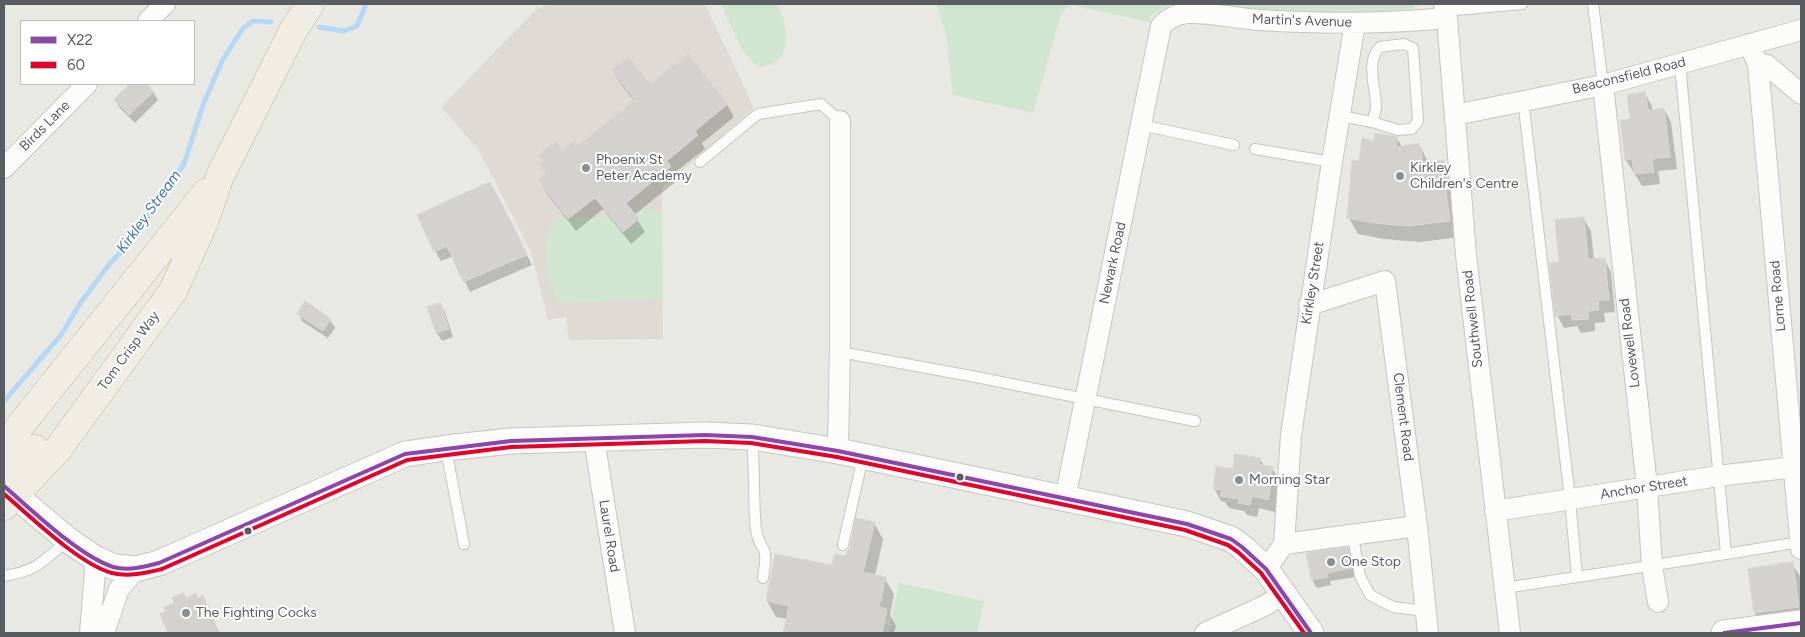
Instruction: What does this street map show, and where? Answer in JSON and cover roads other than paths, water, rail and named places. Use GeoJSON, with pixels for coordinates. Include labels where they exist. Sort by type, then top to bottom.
{"type":"FeatureCollection","features":[{"type":"Feature","properties":{"kind":"highway","name":"Tom Crisp Way"},"geometry":{"type":"LineString","coordinates":[[6,491],[58,449],[172,291],[204,222],[220,176],[293,32],[310,4]]}},
{"type":"Feature","properties":{"kind":"highway","name":"Tom Crisp Way"},"geometry":{"type":"LineString","coordinates":[[4,446],[220,176]]}},
{"type":"Feature","properties":{"kind":"street"},"geometry":{"type":"LineString","coordinates":[[149,20],[165,4]]}},
{"type":"Feature","properties":{"kind":"street","name":"Martin's Avenue"},"geometry":{"type":"LineString","coordinates":[[1161,26],[1173,16],[1190,13],[1256,20],[1390,23],[1445,11]]}},
{"type":"Feature","properties":{"kind":"street","name":"Southwell Road"},"geometry":{"type":"LineString","coordinates":[[1445,11],[1466,255],[1510,633]]}},
{"type":"Feature","properties":{"kind":"street","name":"Kirkley Street"},"geometry":{"type":"LineString","coordinates":[[1284,544],[1291,435],[1355,23]]}},
{"type":"Feature","properties":{"kind":"street","name":"Newark Road"},"geometry":{"type":"LineString","coordinates":[[1065,499],[1161,26]]}},
{"type":"Feature","properties":{"kind":"street","name":"Beaconsfield Road"},"geometry":{"type":"LineString","coordinates":[[1455,115],[1603,84],[1801,30]]}},
{"type":"Feature","properties":{"kind":"street","name":"Lorne Road"},"geometry":{"type":"LineString","coordinates":[[1749,44],[1758,64],[1797,466],[1801,545]]}},
{"type":"Feature","properties":{"kind":"street"},"geometry":{"type":"LineString","coordinates":[[1758,64],[1768,65],[1801,94]]}},
{"type":"Feature","properties":{"kind":"street","name":"Lovewell Road"},"geometry":{"type":"LineString","coordinates":[[1603,84],[1647,487],[1652,566],[1658,602]]}},
{"type":"Feature","properties":{"kind":"street","name":"Birds Lane"},"geometry":{"type":"LineString","coordinates":[[4,168],[86,85]]}},
{"type":"Feature","properties":{"kind":"street"},"geometry":{"type":"LineString","coordinates":[[838,451],[840,121]]}},
{"type":"Feature","properties":{"kind":"street","name":"Clement Road"},"geometry":{"type":"LineString","coordinates":[[1310,305],[1386,281],[1417,526],[1428,633]]}},
{"type":"Feature","properties":{"kind":"street"},"geometry":{"type":"LineString","coordinates":[[6,491],[68,540],[96,558],[114,567],[136,569],[159,563],[405,454],[511,441],[705,435],[752,437],[838,451],[1187,524],[1231,538],[1266,569],[1311,633]]}},
{"type":"Feature","properties":{"kind":"street","name":"Laurel Road"},"geometry":{"type":"LineString","coordinates":[[594,439],[625,633]]}},
{"type":"Feature","properties":{"kind":"street","name":"Anchor Street"},"geometry":{"type":"LineString","coordinates":[[1495,512],[1718,476],[1797,466]]}},
{"type":"Feature","properties":{"kind":"street"},"geometry":{"type":"LineString","coordinates":[[1266,569],[1284,544],[1417,526]]}},
{"type":"Feature","properties":{"kind":"street"},"geometry":{"type":"LineString","coordinates":[[90,633],[96,558]]}},
{"type":"Feature","properties":{"kind":"street"},"geometry":{"type":"LineString","coordinates":[[104,633],[119,589],[136,569]]}},
{"type":"Feature","properties":{"kind":"street"},"geometry":{"type":"LineString","coordinates":[[1205,633],[1264,606],[1284,594]]}},
{"type":"Feature","properties":{"kind":"street"},"geometry":{"type":"LineString","coordinates":[[1724,633],[1801,623]]}},
{"type":"Feature","properties":{"kind":"lane"},"geometry":{"type":"LineString","coordinates":[[1445,11],[1522,4]]}},
{"type":"Feature","properties":{"kind":"lane"},"geometry":{"type":"LineString","coordinates":[[1593,4],[1603,84]]}},
{"type":"Feature","properties":{"kind":"lane"},"geometry":{"type":"LineString","coordinates":[[1340,116],[1372,122],[1398,130],[1412,129],[1418,121],[1413,48],[1404,44],[1380,47],[1373,54],[1372,68],[1376,108],[1372,122]]}},
{"type":"Feature","properties":{"kind":"lane"},"geometry":{"type":"LineString","coordinates":[[1680,64],[1726,554]]}},
{"type":"Feature","properties":{"kind":"lane"},"geometry":{"type":"LineString","coordinates":[[1523,100],[1570,499],[1577,577]]}},
{"type":"Feature","properties":{"kind":"lane"},"geometry":{"type":"LineString","coordinates":[[700,162],[758,114],[821,104],[840,121]]}},
{"type":"Feature","properties":{"kind":"lane"},"geometry":{"type":"LineString","coordinates":[[1141,124],[1234,145]]}},
{"type":"Feature","properties":{"kind":"lane"},"geometry":{"type":"LineString","coordinates":[[1256,149],[1332,162]]}},
{"type":"Feature","properties":{"kind":"lane"},"geometry":{"type":"LineString","coordinates":[[840,352],[1196,421]]}},
{"type":"Feature","properties":{"kind":"lane"},"geometry":{"type":"LineString","coordinates":[[752,437],[755,464],[754,496],[757,541],[765,554],[763,578]]}},
{"type":"Feature","properties":{"kind":"lane"},"geometry":{"type":"LineString","coordinates":[[446,448],[464,544]]}},
{"type":"Feature","properties":{"kind":"lane"},"geometry":{"type":"LineString","coordinates":[[842,545],[863,456]]}},
{"type":"Feature","properties":{"kind":"lane"},"geometry":{"type":"LineString","coordinates":[[1353,536],[1360,576],[1370,595],[1393,607],[1426,611]]}},
{"type":"Feature","properties":{"kind":"lane"},"geometry":{"type":"LineString","coordinates":[[4,576],[20,574],[36,567],[68,540]]}},
{"type":"Feature","properties":{"kind":"lane"},"geometry":{"type":"LineString","coordinates":[[1504,588],[1726,554],[1801,545]]}},
{"type":"Feature","properties":{"kind":"waterway"},"geometry":{"type":"LineString","coordinates":[[319,27],[344,31],[357,26],[366,4]]}},
{"type":"Feature","properties":{"kind":"waterway","name":"Kirkley Stream"},"geometry":{"type":"LineString","coordinates":[[4,401],[61,335],[81,302],[111,262],[129,244],[184,164],[203,105],[222,61],[243,28],[253,21],[271,22]]}},
{"type":"Feature","properties":{"kind":"place","name":"Phoenix St Peter Academy"},"geometry":{"type":"Point","coordinates":[586,168]}},
{"type":"Feature","properties":{"kind":"place","name":"Kirkley Children's Centre"},"geometry":{"type":"Point","coordinates":[1400,176]}},
{"type":"Feature","properties":{"kind":"place","name":"Morning Star"},"geometry":{"type":"Point","coordinates":[1239,480]}},
{"type":"Feature","properties":{"kind":"place","name":"One Stop"},"geometry":{"type":"Point","coordinates":[1331,562]}},
{"type":"Feature","properties":{"kind":"place","name":"The Fighting Cocks"},"geometry":{"type":"Point","coordinates":[186,613]}}]}
